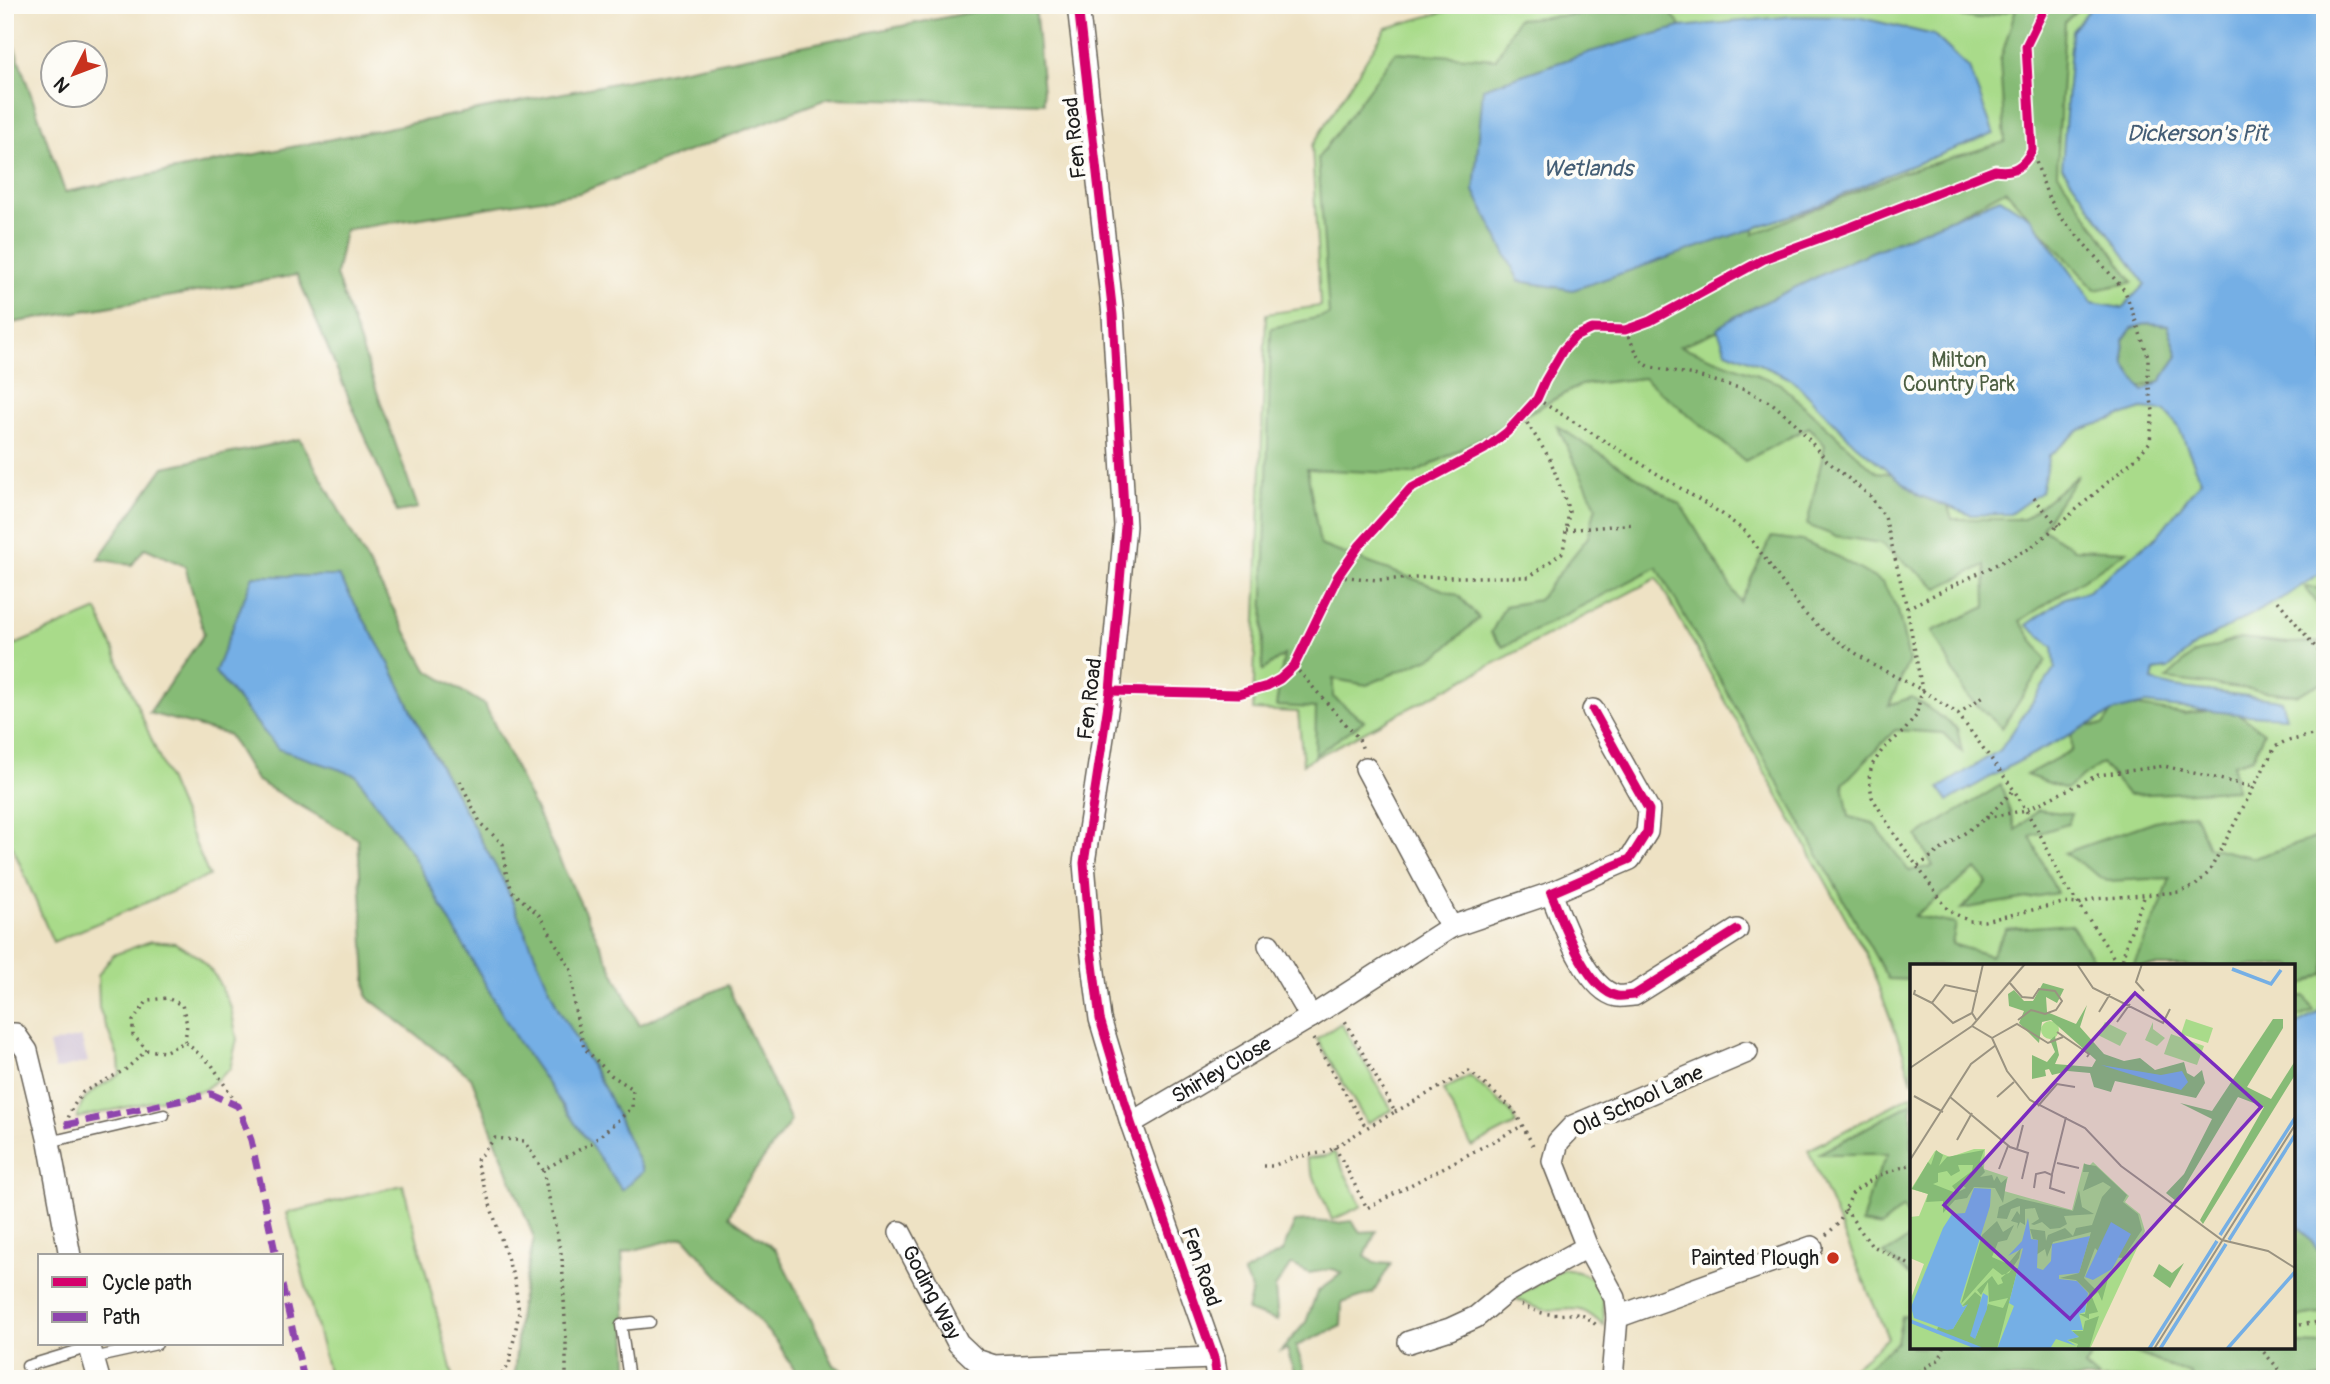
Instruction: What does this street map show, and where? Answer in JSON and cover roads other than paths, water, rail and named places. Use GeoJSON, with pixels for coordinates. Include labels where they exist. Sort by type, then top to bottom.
{"type":"FeatureCollection","features":[{"type":"Feature","properties":{"kind":"street","name":"Fen Road"},"geometry":{"type":"LineString","coordinates":[[1078,5],[1113,315],[1125,526],[1110,691],[1084,863],[1091,948],[1100,1019],[1132,1123],[1215,1368]]}},
{"type":"Feature","properties":{"kind":"street","name":"Shirley Close"},"geometry":{"type":"LineString","coordinates":[[1132,1123],[1307,1020],[1451,927],[1551,893],[1630,859],[1647,832],[1649,810],[1593,710]]}},
{"type":"Feature","properties":{"kind":"street"},"geometry":{"type":"LineString","coordinates":[[1366,768],[1451,927]]}},
{"type":"Feature","properties":{"kind":"street"},"geometry":{"type":"LineString","coordinates":[[1551,893],[1574,950],[1600,986],[1617,996],[1634,995],[1737,930]]}},
{"type":"Feature","properties":{"kind":"street"},"geometry":{"type":"LineString","coordinates":[[1269,945],[1307,1020]]}},
{"type":"Feature","properties":{"kind":"street"},"geometry":{"type":"LineString","coordinates":[[5,1034],[15,1034],[27,1051],[49,1142],[70,1254]]}},
{"type":"Feature","properties":{"kind":"street","name":"Old School Lane"},"geometry":{"type":"LineString","coordinates":[[1587,1247],[1553,1161],[1558,1142],[1573,1126],[1747,1052]]}},
{"type":"Feature","properties":{"kind":"street","name":"Goding Way"},"geometry":{"type":"LineString","coordinates":[[900,1233],[958,1343],[976,1360],[994,1366],[1215,1368]]}},
{"type":"Feature","properties":{"kind":"street"},"geometry":{"type":"LineString","coordinates":[[1409,1342],[1450,1329],[1476,1317],[1500,1296],[1587,1247],[1615,1297],[1617,1317],[1612,1379]]}},
{"type":"Feature","properties":{"kind":"street"},"geometry":{"type":"LineString","coordinates":[[1617,1317],[1812,1247]]}},
{"type":"Feature","properties":{"kind":"street"},"geometry":{"type":"LineString","coordinates":[[91,1349],[99,1379]]}},
{"type":"Feature","properties":{"kind":"lane"},"geometry":{"type":"LineString","coordinates":[[49,1142],[164,1115]]}},
{"type":"Feature","properties":{"kind":"lane"},"geometry":{"type":"LineString","coordinates":[[629,1379],[621,1325],[650,1322]]}},
{"type":"Feature","properties":{"kind":"lane"},"geometry":{"type":"LineString","coordinates":[[27,1366],[91,1349],[131,1346]]}},
{"type":"Feature","properties":{"kind":"water","name":"Dickerson's Pit"},"geometry":{"type":"Polygon","coordinates":[[[2093,5],[2325,5],[2325,570],[2286,596],[2197,644],[2168,669],[2154,671],[2152,681],[2174,687],[2281,700],[2286,717],[2145,704],[2115,711],[1948,801],[1939,788],[2001,749],[2055,668],[2053,647],[2027,625],[2065,598],[2088,591],[2158,535],[2201,480],[2178,426],[2165,411],[2142,409],[2080,430],[2049,456],[2041,492],[2010,514],[1971,515],[1920,496],[1855,444],[1793,380],[1726,351],[1717,328],[1738,315],[1850,261],[2000,198],[2031,218],[2092,303],[2122,308],[2145,284],[2062,167],[2072,31],[2093,5]],[[2149,323],[2132,328],[2123,340],[2125,365],[2143,391],[2160,382],[2178,356],[2168,325],[2149,323]]]}},
{"type":"Feature","properties":{"kind":"water","name":"Wetlands"},"geometry":{"type":"Polygon","coordinates":[[[1794,16],[1858,17],[1934,35],[1969,68],[1994,134],[1892,173],[1813,208],[1573,290],[1519,281],[1474,191],[1483,88],[1590,52],[1680,27],[1794,16]]]}},
{"type":"Feature","properties":{"kind":"water"},"geometry":{"type":"Polygon","coordinates":[[[253,576],[339,576],[390,665],[427,742],[503,880],[558,1008],[607,1093],[643,1171],[622,1190],[517,1040],[412,854],[356,775],[278,749],[215,672],[253,576]]]}},
{"type":"Feature","properties":{"kind":"water"},"geometry":{"type":"Polygon","coordinates":[[[2325,988],[2325,1259],[2299,1226],[2295,1225],[2295,1025],[2318,1013],[2325,988]]]}},
{"type":"Feature","properties":{"kind":"place","name":"Painted Plough"},"geometry":{"type":"Point","coordinates":[1833,1258]}},
{"type":"Feature","properties":{"kind":"park label","name":"Milton Country Park"},"geometry":{"type":"Point","coordinates":[1959,372]}}]}
